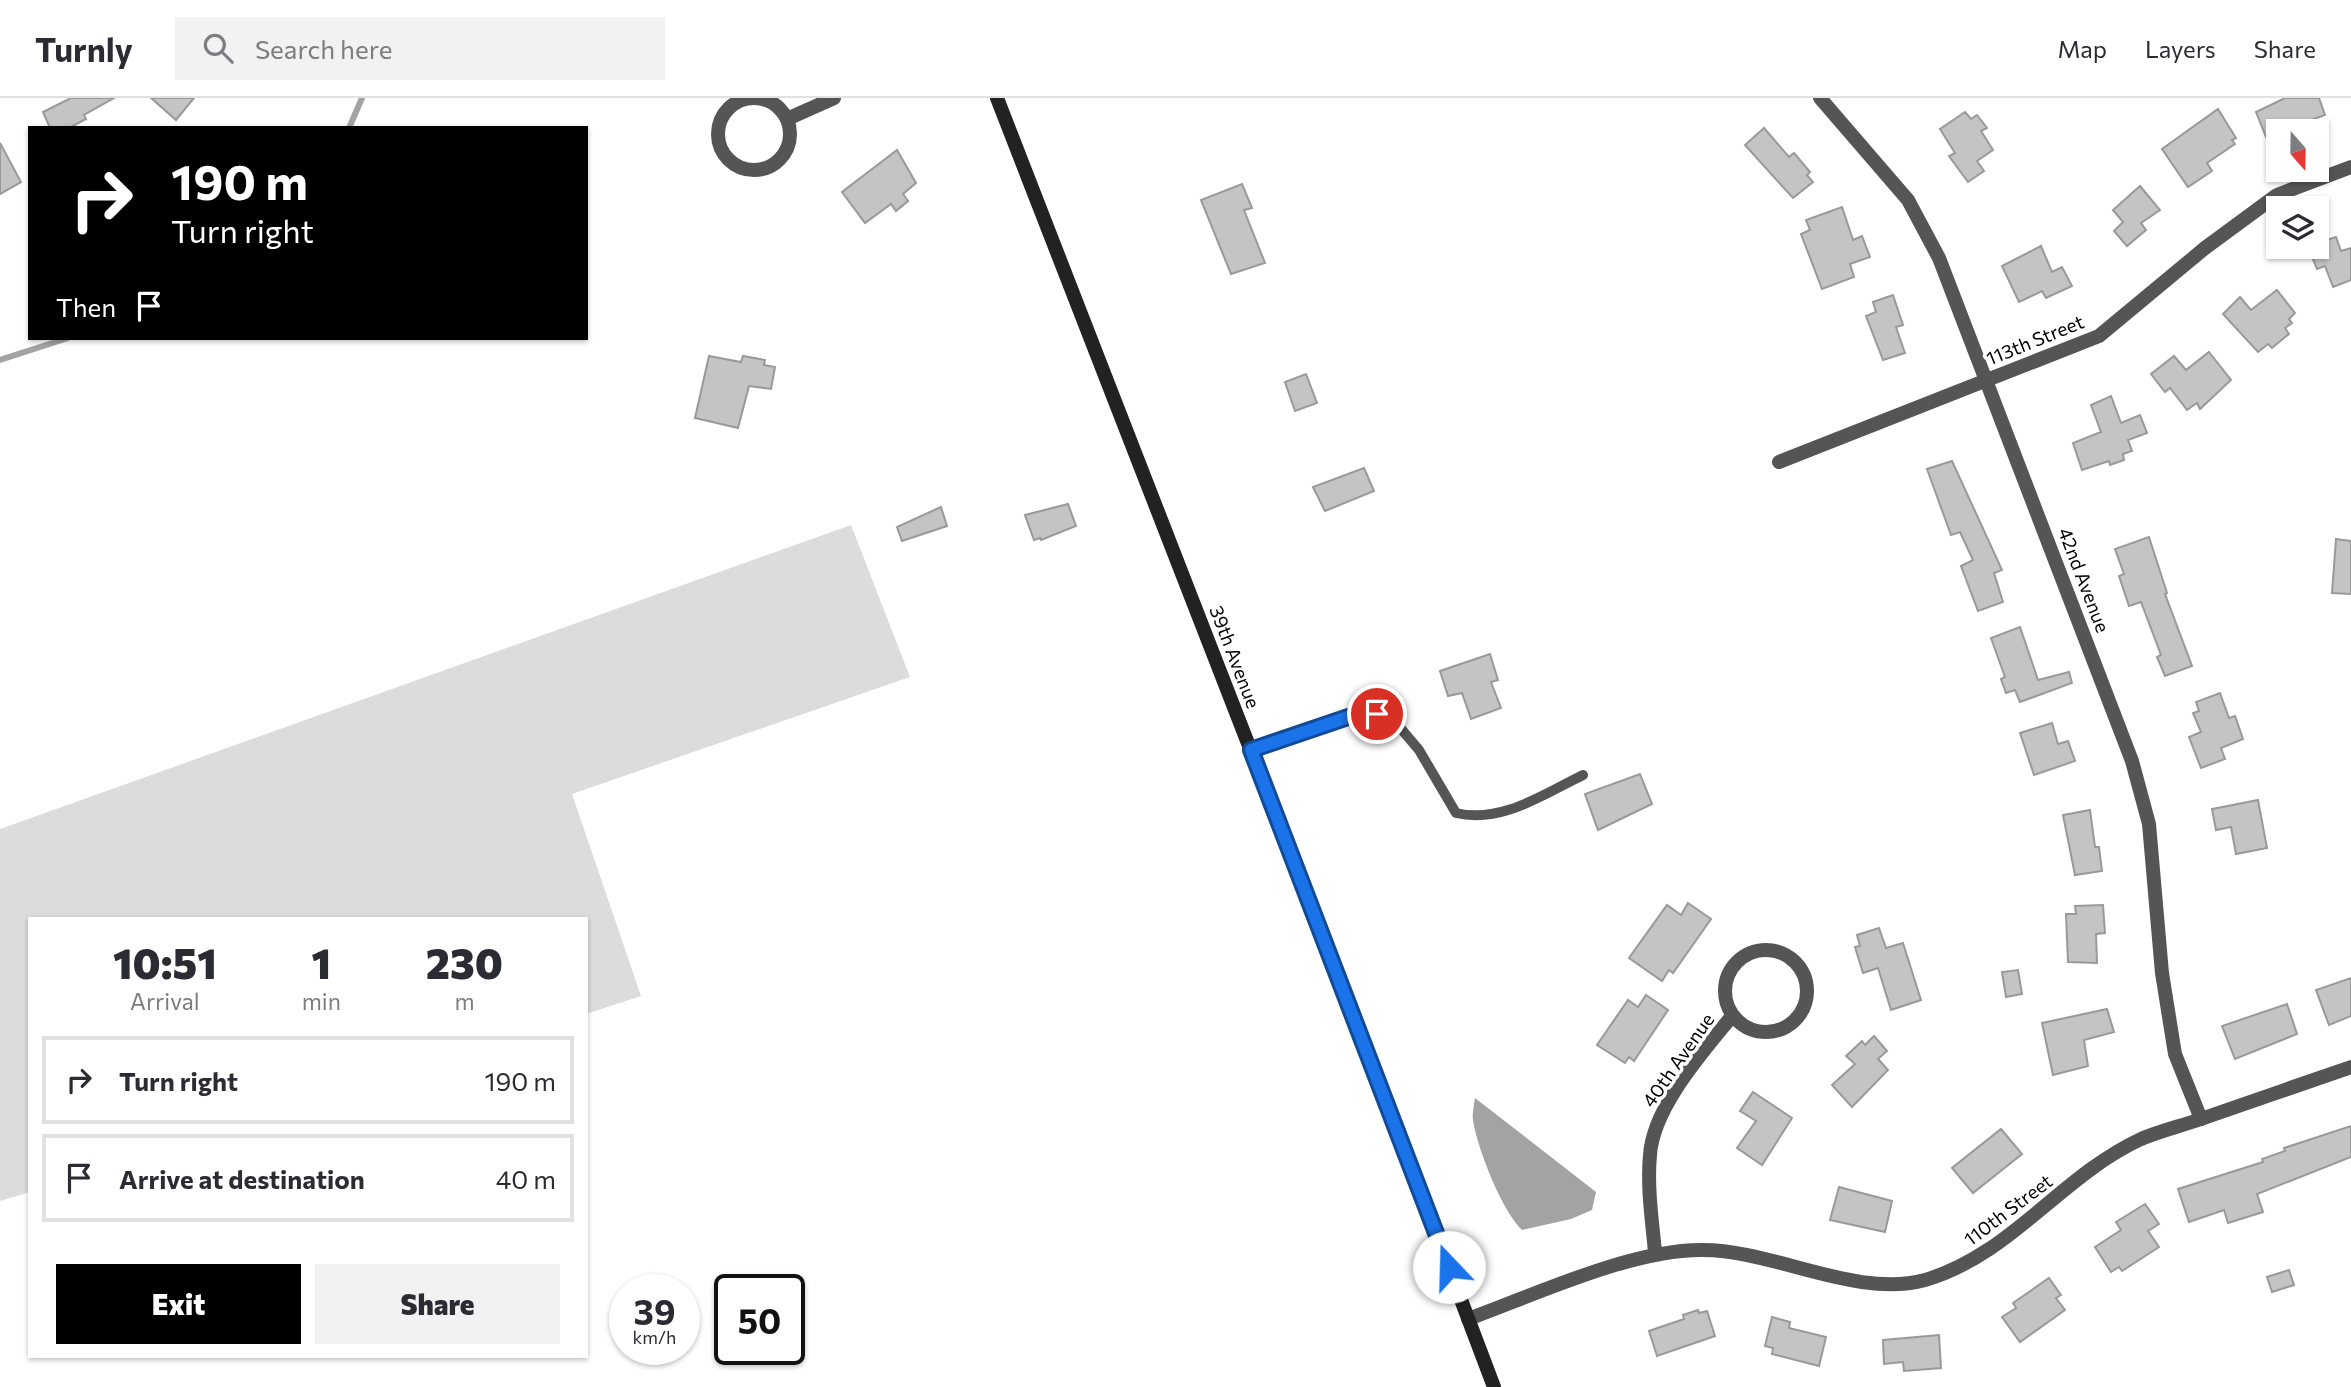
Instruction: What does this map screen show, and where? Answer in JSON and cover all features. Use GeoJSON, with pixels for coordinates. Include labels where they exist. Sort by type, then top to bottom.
{"type":"FeatureCollection","features":[{"type":"Feature","properties":{"kind":"main road","name":"39th Avenue"},"geometry":{"type":"LineString","coordinates":[[998,98],[1494,1387]]}},
{"type":"Feature","properties":{"kind":"street"},"geometry":{"type":"LineString","coordinates":[[750,98],[772,102],[787,119],[790,144],[776,164],[765,170],[740,168],[722,151],[718,128],[722,118],[738,102],[750,98]]}},
{"type":"Feature","properties":{"kind":"street"},"geometry":{"type":"LineString","coordinates":[[787,119],[834,98]]}},
{"type":"Feature","properties":{"kind":"street","name":"42nd Avenue"},"geometry":{"type":"LineString","coordinates":[[1820,98],[1908,201],[1938,258],[2133,761],[2149,824],[2162,973],[2175,1054],[2201,1119]]}},
{"type":"Feature","properties":{"kind":"street","name":"113th Street"},"geometry":{"type":"LineString","coordinates":[[1779,463],[2099,336],[2205,248],[2277,195],[2351,166]]}},
{"type":"Feature","properties":{"kind":"street","name":"40th Avenue"},"geometry":{"type":"LineString","coordinates":[[1768,950],[1793,960],[1802,970],[1807,983],[1803,1010],[1783,1029],[1755,1032],[1732,1016],[1724,991],[1732,966],[1742,957],[1768,950]]}},
{"type":"Feature","properties":{"kind":"street","name":"40th Avenue"},"geometry":{"type":"LineString","coordinates":[[1655,1252],[1650,1153],[1656,1125],[1694,1064],[1732,1016]]}},
{"type":"Feature","properties":{"kind":"street","name":"110th Street"},"geometry":{"type":"LineString","coordinates":[[1468,1318],[1655,1252],[1703,1250],[1758,1256],[1849,1280],[1922,1280],[1966,1265],[2012,1236],[2093,1168],[2141,1139],[2351,1067]]}},
{"type":"Feature","properties":{"kind":"lane"},"geometry":{"type":"LineString","coordinates":[[1251,750],[1354,715],[1377,714],[1397,724],[1419,750],[1456,813],[1472,817],[1499,814],[1583,775]]}},
{"type":"Feature","properties":{"kind":"shaded area"},"geometry":{"type":"Polygon","coordinates":[[[851,525],[910,677],[572,794],[641,996],[588,1013],[588,917],[28,917],[28,1193],[0,1201],[0,829],[851,525]]]}},
{"type":"Feature","properties":{"kind":"shaded area"},"geometry":{"type":"Polygon","coordinates":[[[1475,1098],[1596,1192],[1592,1210],[1571,1219],[1522,1230],[1506,1209],[1485,1162],[1473,1120],[1475,1098]]]}},
{"type":"Feature","properties":{"kind":"building"},"geometry":{"type":"Polygon","coordinates":[[[71,98],[114,98],[84,115],[86,119],[73,126],[49,126],[43,112],[71,98]]]}},
{"type":"Feature","properties":{"kind":"building"},"geometry":{"type":"Polygon","coordinates":[[[151,98],[194,98],[176,120],[151,98]]]}},
{"type":"Feature","properties":{"kind":"building"},"geometry":{"type":"Polygon","coordinates":[[[2285,98],[2319,98],[2325,115],[2314,119],[2266,119],[2266,137],[2256,112],[2285,98]]]}},
{"type":"Feature","properties":{"kind":"building"},"geometry":{"type":"Polygon","coordinates":[[[2218,109],[2236,138],[2232,140],[2235,144],[2207,163],[2212,171],[2188,187],[2162,149],[2218,109]]]}},
{"type":"Feature","properties":{"kind":"building"},"geometry":{"type":"Polygon","coordinates":[[[1965,112],[1971,119],[1977,115],[1987,128],[1981,131],[1993,150],[1977,161],[1984,171],[1968,182],[1949,156],[1955,153],[1940,129],[1965,112]]]}},
{"type":"Feature","properties":{"kind":"building"},"geometry":{"type":"Polygon","coordinates":[[[1764,128],[1789,157],[1794,153],[1810,172],[1807,175],[1813,182],[1793,198],[1745,145],[1764,128]]]}},
{"type":"Feature","properties":{"kind":"building"},"geometry":{"type":"Polygon","coordinates":[[[0,143],[21,182],[0,194],[0,143]]]}},
{"type":"Feature","properties":{"kind":"building"},"geometry":{"type":"Polygon","coordinates":[[[897,150],[916,183],[903,194],[908,201],[896,211],[891,204],[865,223],[842,192],[897,150]]]}},
{"type":"Feature","properties":{"kind":"building"},"geometry":{"type":"Polygon","coordinates":[[[1242,184],[1252,208],[1244,210],[1265,263],[1231,274],[1201,200],[1242,184]]]}},
{"type":"Feature","properties":{"kind":"building"},"geometry":{"type":"Polygon","coordinates":[[[2140,186],[2160,210],[2141,223],[2146,230],[2127,246],[2114,231],[2123,222],[2113,210],[2140,186]]]}},
{"type":"Feature","properties":{"kind":"building"},"geometry":{"type":"Polygon","coordinates":[[[1842,207],[1853,240],[1862,236],[1870,257],[1850,264],[1854,277],[1822,289],[1801,234],[1810,230],[1806,220],[1842,207]]]}},
{"type":"Feature","properties":{"kind":"building"},"geometry":{"type":"Polygon","coordinates":[[[2336,237],[2341,251],[2351,248],[2351,280],[2333,287],[2325,266],[2317,269],[2313,259],[2329,259],[2329,239],[2336,237]]]}},
{"type":"Feature","properties":{"kind":"building"},"geometry":{"type":"Polygon","coordinates":[[[2041,246],[2052,272],[2062,267],[2072,286],[2046,298],[2042,291],[2019,302],[2002,266],[2041,246]]]}},
{"type":"Feature","properties":{"kind":"building"},"geometry":{"type":"Polygon","coordinates":[[[2277,290],[2295,313],[2289,319],[2292,323],[2285,328],[2289,334],[2272,348],[2268,344],[2258,352],[2223,314],[2240,297],[2251,310],[2277,290]]]}},
{"type":"Feature","properties":{"kind":"building"},"geometry":{"type":"Polygon","coordinates":[[[1893,295],[1903,325],[1896,327],[1905,353],[1883,360],[1866,316],[1876,312],[1873,302],[1893,295]]]}},
{"type":"Feature","properties":{"kind":"building"},"geometry":{"type":"Polygon","coordinates":[[[2209,352],[2231,380],[2200,409],[2197,403],[2187,410],[2170,388],[2165,392],[2151,374],[2174,356],[2186,370],[2209,352]]]}},
{"type":"Feature","properties":{"kind":"building"},"geometry":{"type":"Polygon","coordinates":[[[709,356],[741,362],[743,356],[765,360],[764,365],[775,367],[771,389],[749,386],[738,428],[695,418],[709,356]]]}},
{"type":"Feature","properties":{"kind":"building"},"geometry":{"type":"Polygon","coordinates":[[[1306,374],[1317,403],[1295,411],[1285,382],[1306,374]]]}},
{"type":"Feature","properties":{"kind":"building"},"geometry":{"type":"Polygon","coordinates":[[[2111,396],[2121,423],[2140,415],[2147,433],[2128,440],[2132,451],[2123,454],[2124,460],[2110,465],[2109,461],[2082,470],[2073,443],[2101,432],[2091,405],[2111,396]]]}},
{"type":"Feature","properties":{"kind":"building"},"geometry":{"type":"Polygon","coordinates":[[[1952,461],[2002,570],[1994,573],[2003,602],[1978,611],[1961,566],[1973,560],[1960,532],[1951,535],[1927,469],[1952,461]]]}},
{"type":"Feature","properties":{"kind":"building"},"geometry":{"type":"Polygon","coordinates":[[[1364,468],[1374,491],[1325,511],[1313,487],[1364,468]]]}},
{"type":"Feature","properties":{"kind":"building"},"geometry":{"type":"Polygon","coordinates":[[[1068,504],[1076,526],[1041,540],[1034,540],[1025,515],[1068,504]]]}},
{"type":"Feature","properties":{"kind":"building"},"geometry":{"type":"Polygon","coordinates":[[[941,507],[947,526],[902,541],[897,527],[941,507]]]}},
{"type":"Feature","properties":{"kind":"building"},"geometry":{"type":"Polygon","coordinates":[[[2149,537],[2167,593],[2165,594],[2192,666],[2165,676],[2157,657],[2161,655],[2141,602],[2129,606],[2119,576],[2124,574],[2115,549],[2149,537]]]}},
{"type":"Feature","properties":{"kind":"building"},"geometry":{"type":"Polygon","coordinates":[[[2336,539],[2351,541],[2351,594],[2332,593],[2336,539]]]}},
{"type":"Feature","properties":{"kind":"building"},"geometry":{"type":"Polygon","coordinates":[[[2020,627],[2038,680],[2069,672],[2072,683],[2020,702],[2015,690],[2006,693],[2001,679],[2005,677],[1991,638],[2020,627]]]}},
{"type":"Feature","properties":{"kind":"building"},"geometry":{"type":"Polygon","coordinates":[[[1490,654],[1498,680],[1491,682],[1501,708],[1471,719],[1462,693],[1448,696],[1440,671],[1490,654]]]}},
{"type":"Feature","properties":{"kind":"building"},"geometry":{"type":"Polygon","coordinates":[[[2220,693],[2229,718],[2235,716],[2243,739],[2221,748],[2225,759],[2201,768],[2189,737],[2201,732],[2193,713],[2199,711],[2196,702],[2220,693]]]}},
{"type":"Feature","properties":{"kind":"building"},"geometry":{"type":"Polygon","coordinates":[[[2052,723],[2058,744],[2068,741],[2075,761],[2034,775],[2020,733],[2052,723]]]}},
{"type":"Feature","properties":{"kind":"building"},"geometry":{"type":"Polygon","coordinates":[[[1640,774],[1652,804],[1598,830],[1585,794],[1640,774]]]}},
{"type":"Feature","properties":{"kind":"building"},"geometry":{"type":"Polygon","coordinates":[[[2258,800],[2267,848],[2236,854],[2231,827],[2216,830],[2212,809],[2258,800]]]}},
{"type":"Feature","properties":{"kind":"building"},"geometry":{"type":"Polygon","coordinates":[[[2090,810],[2095,847],[2099,847],[2102,871],[2075,875],[2063,815],[2090,810]]]}},
{"type":"Feature","properties":{"kind":"building"},"geometry":{"type":"Polygon","coordinates":[[[1688,903],[1711,919],[1673,973],[1669,970],[1662,981],[1629,958],[1667,905],[1681,915],[1688,903]]]}},
{"type":"Feature","properties":{"kind":"building"},"geometry":{"type":"Polygon","coordinates":[[[2103,905],[2105,933],[2096,934],[2097,963],[2068,962],[2066,914],[2076,914],[2075,906],[2103,905]]]}},
{"type":"Feature","properties":{"kind":"building"},"geometry":{"type":"Polygon","coordinates":[[[1879,928],[1886,948],[1903,943],[1921,1000],[1891,1010],[1878,968],[1863,973],[1855,947],[1860,946],[1857,935],[1879,928]]]}},
{"type":"Feature","properties":{"kind":"building"},"geometry":{"type":"Polygon","coordinates":[[[2018,970],[2022,994],[2006,997],[2002,972],[2018,970]]]}},
{"type":"Feature","properties":{"kind":"building"},"geometry":{"type":"Polygon","coordinates":[[[2351,978],[2351,1016],[2329,1025],[2316,990],[2351,978]]]}},
{"type":"Feature","properties":{"kind":"building"},"geometry":{"type":"Polygon","coordinates":[[[1646,995],[1668,1010],[1634,1061],[1629,1057],[1625,1063],[1597,1045],[1628,1000],[1638,1007],[1646,995]]]}},
{"type":"Feature","properties":{"kind":"building"},"geometry":{"type":"Polygon","coordinates":[[[2287,1004],[2297,1034],[2235,1059],[2222,1026],[2287,1004]]]}},
{"type":"Feature","properties":{"kind":"building"},"geometry":{"type":"Polygon","coordinates":[[[2107,1009],[2114,1032],[2084,1040],[2088,1066],[2053,1075],[2042,1023],[2107,1009]]]}},
{"type":"Feature","properties":{"kind":"building"},"geometry":{"type":"Polygon","coordinates":[[[1874,1036],[1887,1051],[1878,1059],[1888,1070],[1852,1107],[1832,1085],[1855,1064],[1846,1056],[1862,1041],[1865,1045],[1874,1036]]]}},
{"type":"Feature","properties":{"kind":"building"},"geometry":{"type":"Polygon","coordinates":[[[1753,1092],[1792,1118],[1762,1165],[1737,1148],[1756,1121],[1740,1111],[1753,1092]]]}},
{"type":"Feature","properties":{"kind":"building"},"geometry":{"type":"Polygon","coordinates":[[[2351,1126],[2351,1157],[2257,1194],[2263,1212],[2228,1223],[2224,1210],[2189,1222],[2178,1189],[2263,1162],[2262,1159],[2285,1151],[2284,1148],[2351,1126]]]}},
{"type":"Feature","properties":{"kind":"building"},"geometry":{"type":"Polygon","coordinates":[[[2001,1129],[2022,1154],[1973,1193],[1952,1168],[2001,1129]]]}},
{"type":"Feature","properties":{"kind":"building"},"geometry":{"type":"Polygon","coordinates":[[[1839,1187],[1892,1201],[1885,1232],[1830,1220],[1839,1187]]]}},
{"type":"Feature","properties":{"kind":"building"},"geometry":{"type":"Polygon","coordinates":[[[2145,1204],[2159,1224],[2148,1231],[2159,1247],[2122,1271],[2119,1267],[2111,1272],[2095,1247],[2121,1230],[2116,1222],[2145,1204]]]}},
{"type":"Feature","properties":{"kind":"building"},"geometry":{"type":"Polygon","coordinates":[[[2289,1270],[2294,1285],[2272,1292],[2267,1277],[2289,1270]]]}},
{"type":"Feature","properties":{"kind":"building"},"geometry":{"type":"Polygon","coordinates":[[[2049,1278],[2061,1295],[2056,1298],[2065,1310],[2020,1342],[2002,1317],[2016,1308],[2013,1303],[2049,1278]]]}},
{"type":"Feature","properties":{"kind":"building"},"geometry":{"type":"Polygon","coordinates":[[[1698,1310],[1699,1313],[1707,1311],[1715,1336],[1657,1356],[1649,1331],[1684,1319],[1683,1315],[1698,1310]]]}},
{"type":"Feature","properties":{"kind":"building"},"geometry":{"type":"Polygon","coordinates":[[[1772,1317],[1790,1322],[1789,1328],[1826,1337],[1819,1366],[1772,1354],[1773,1348],[1765,1346],[1772,1317]]]}},
{"type":"Feature","properties":{"kind":"building"},"geometry":{"type":"Polygon","coordinates":[[[1939,1335],[1941,1368],[1904,1371],[1903,1362],[1884,1364],[1883,1340],[1939,1335]]]}},
{"type":"Feature","properties":{"kind":"waterway"},"geometry":{"type":"LineString","coordinates":[[350,126],[362,98]]}},
{"type":"Feature","properties":{"kind":"waterway"},"geometry":{"type":"LineString","coordinates":[[0,360],[62,340]]}},
{"type":"Feature","properties":{"kind":"route"},"geometry":{"type":"LineString","coordinates":[[1377,714],[1354,715],[1251,750],[1449,1267]]}}]}
